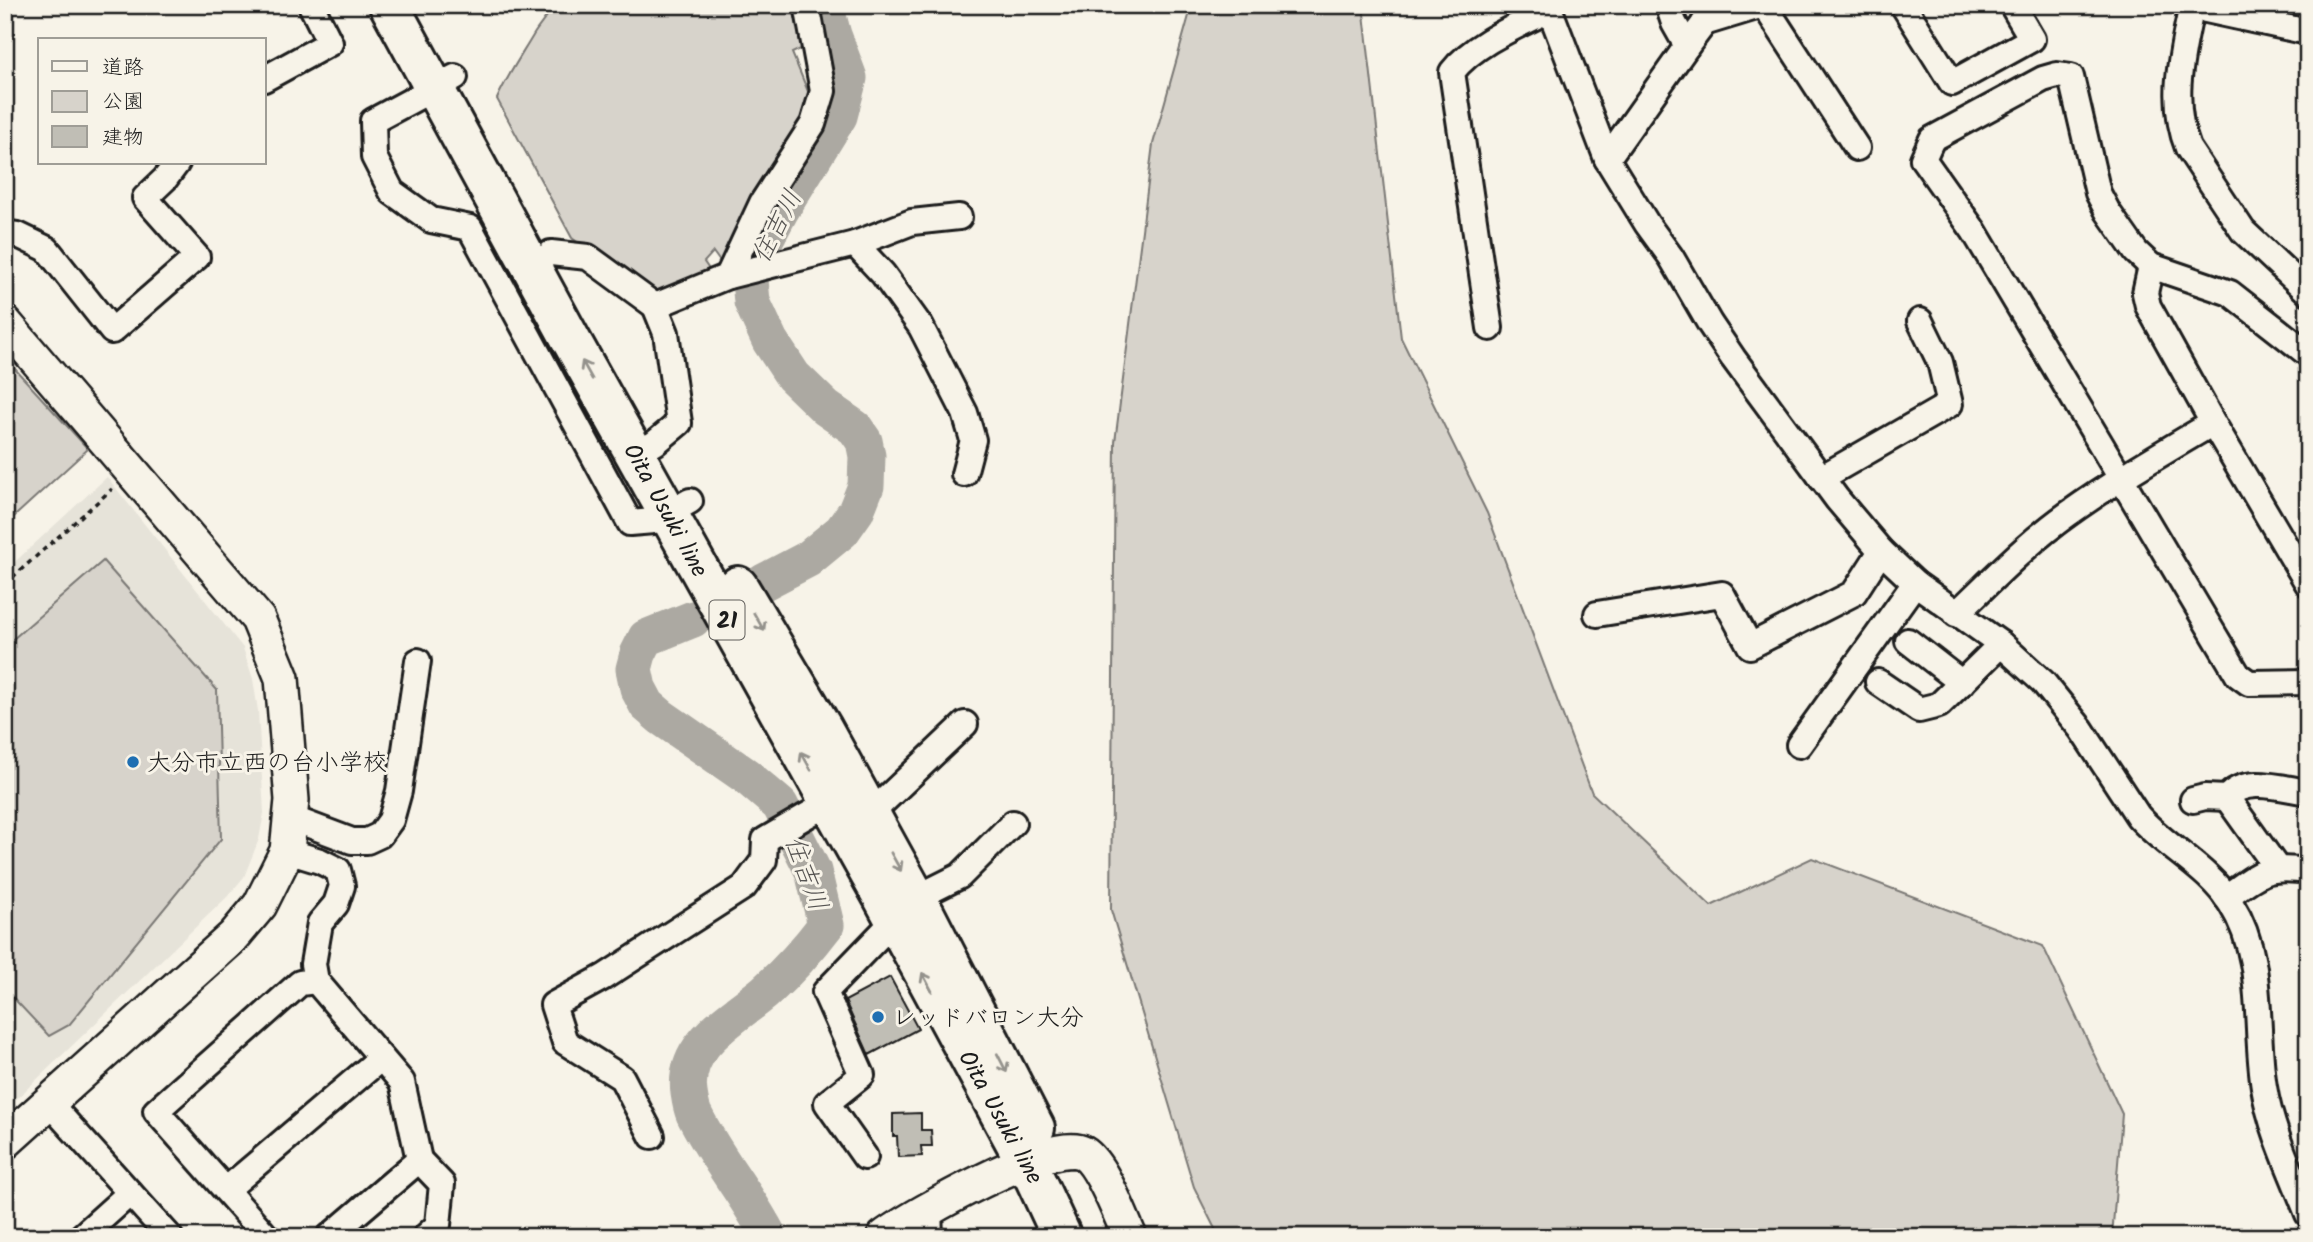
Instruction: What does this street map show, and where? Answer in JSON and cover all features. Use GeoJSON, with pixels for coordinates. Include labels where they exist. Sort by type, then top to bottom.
{"type":"FeatureCollection","features":[{"type":"Feature","properties":{"kind":"main road","name":"Oita Usuki line"},"geometry":{"type":"LineString","coordinates":[[389,5],[444,83],[551,253],[645,449]]}},
{"type":"Feature","properties":{"kind":"main road","name":"Oita Usuki line"},"geometry":{"type":"LineString","coordinates":[[417,5],[444,83],[679,507],[839,805],[906,910],[1037,1159],[1088,1237]]}},
{"type":"Feature","properties":{"kind":"main road","name":"Oita Usuki line"},"geometry":{"type":"LineString","coordinates":[[1037,1159],[1062,1237]]}},
{"type":"Feature","properties":{"kind":"street"},"geometry":{"type":"LineString","coordinates":[[266,78],[330,43],[311,5]]}},
{"type":"Feature","properties":{"kind":"street"},"geometry":{"type":"LineString","coordinates":[[733,275],[762,203],[813,124],[823,91],[807,5]]}},
{"type":"Feature","properties":{"kind":"street"},"geometry":{"type":"LineString","coordinates":[[1668,5],[1687,46]]}},
{"type":"Feature","properties":{"kind":"street"},"geometry":{"type":"LineString","coordinates":[[1607,159],[1711,14],[1763,5],[1857,148]]}},
{"type":"Feature","properties":{"kind":"street"},"geometry":{"type":"LineString","coordinates":[[1903,5],[1952,83],[2032,39],[2012,5]]}},
{"type":"Feature","properties":{"kind":"street"},"geometry":{"type":"LineString","coordinates":[[2308,32],[2192,6],[2176,95],[2182,135],[2188,148],[2243,231],[2308,292]]}},
{"type":"Feature","properties":{"kind":"street"},"geometry":{"type":"LineString","coordinates":[[1490,328],[1452,72],[1460,61],[1549,7],[1607,159],[1671,257],[1710,324],[1821,478],[1881,551],[1914,583],[2028,666],[2061,702],[2138,816],[2209,877],[2226,897],[2245,933],[2255,972],[2264,1089],[2277,1136],[2308,1214]]}},
{"type":"Feature","properties":{"kind":"street"},"geometry":{"type":"LineString","coordinates":[[2308,354],[2230,293],[2169,274],[2151,266],[2136,252],[2103,203],[2071,77],[2057,75],[2043,79],[1932,139],[1923,159],[1974,231],[2238,675],[2249,683],[2308,681]]}},
{"type":"Feature","properties":{"kind":"street"},"geometry":{"type":"LineString","coordinates":[[444,83],[373,121],[373,157],[392,192],[431,220],[470,228],[630,523],[654,521],[679,507]]}},
{"type":"Feature","properties":{"kind":"street"},"geometry":{"type":"LineString","coordinates":[[5,233],[18,235],[47,249],[112,331],[197,257],[145,198],[176,164]]}},
{"type":"Feature","properties":{"kind":"street"},"geometry":{"type":"LineString","coordinates":[[655,306],[733,275],[855,244],[912,222],[959,217]]}},
{"type":"Feature","properties":{"kind":"street"},"geometry":{"type":"LineString","coordinates":[[855,244],[883,274],[921,327],[965,413],[973,440],[964,474]]}},
{"type":"Feature","properties":{"kind":"street"},"geometry":{"type":"LineString","coordinates":[[551,253],[588,257],[655,306],[666,333],[679,423],[645,449]]}},
{"type":"Feature","properties":{"kind":"street"},"geometry":{"type":"LineString","coordinates":[[2151,266],[2144,299],[2308,584]]}},
{"type":"Feature","properties":{"kind":"street"},"geometry":{"type":"LineString","coordinates":[[1821,478],[1950,404],[1940,362],[1920,321]]}},
{"type":"Feature","properties":{"kind":"street"},"geometry":{"type":"LineString","coordinates":[[5,323],[258,619],[282,678],[291,788],[287,851],[260,905],[234,936],[5,1142]]}},
{"type":"Feature","properties":{"kind":"street"},"geometry":{"type":"LineString","coordinates":[[1956,614],[2067,515],[2120,479],[2213,423]]}},
{"type":"Feature","properties":{"kind":"street"},"geometry":{"type":"LineString","coordinates":[[1597,614],[1722,594],[1750,646],[1854,593],[1881,551]]}},
{"type":"Feature","properties":{"kind":"street"},"geometry":{"type":"LineString","coordinates":[[1799,745],[1914,583]]}},
{"type":"Feature","properties":{"kind":"street"},"geometry":{"type":"LineString","coordinates":[[1908,641],[1962,683]]}},
{"type":"Feature","properties":{"kind":"street"},"geometry":{"type":"LineString","coordinates":[[1878,682],[1919,710],[1939,705],[2001,644]]}},
{"type":"Feature","properties":{"kind":"street"},"geometry":{"type":"LineString","coordinates":[[290,818],[352,841],[368,841],[380,835],[391,820],[399,791],[418,661]]}},
{"type":"Feature","properties":{"kind":"street"},"geometry":{"type":"LineString","coordinates":[[652,1136],[622,1079],[565,1042],[553,1005],[604,977],[744,887],[764,860],[765,840],[776,832],[839,805],[965,724]]}},
{"type":"Feature","properties":{"kind":"street"},"geometry":{"type":"LineString","coordinates":[[2227,798],[2229,794],[2246,786],[2308,792]]}},
{"type":"Feature","properties":{"kind":"street"},"geometry":{"type":"LineString","coordinates":[[2193,800],[2205,797],[2227,798]]}},
{"type":"Feature","properties":{"kind":"street"},"geometry":{"type":"LineString","coordinates":[[2227,798],[2277,868]]}},
{"type":"Feature","properties":{"kind":"street"},"geometry":{"type":"LineString","coordinates":[[865,1157],[827,1103],[862,1075],[825,992],[906,910],[960,876],[1013,823]]}},
{"type":"Feature","properties":{"kind":"street"},"geometry":{"type":"LineString","coordinates":[[287,851],[320,861],[338,870],[342,886],[336,904],[320,923],[313,964],[316,981],[402,1082],[419,1160],[442,1184],[438,1225],[425,1237]]}},
{"type":"Feature","properties":{"kind":"street"},"geometry":{"type":"LineString","coordinates":[[2226,897],[2256,876],[2277,868],[2308,871]]}},
{"type":"Feature","properties":{"kind":"street"},"geometry":{"type":"LineString","coordinates":[[267,1237],[156,1111],[300,983],[316,981]]}},
{"type":"Feature","properties":{"kind":"street"},"geometry":{"type":"LineString","coordinates":[[226,1190],[381,1058]]}},
{"type":"Feature","properties":{"kind":"street"},"geometry":{"type":"LineString","coordinates":[[49,1103],[170,1237]]}},
{"type":"Feature","properties":{"kind":"street"},"geometry":{"type":"LineString","coordinates":[[884,1237],[930,1223],[986,1180],[1037,1159],[1082,1152],[1102,1177],[1130,1237]]}},
{"type":"Feature","properties":{"kind":"street"},"geometry":{"type":"LineString","coordinates":[[329,1237],[419,1160]]}},
{"type":"Feature","properties":{"kind":"street"},"geometry":{"type":"LineString","coordinates":[[80,1237],[130,1193]]}},
{"type":"Feature","properties":{"kind":"path"},"geometry":{"type":"LineString","coordinates":[[5,584],[132,471]]}},
{"type":"Feature","properties":{"kind":"shaded area","name":"大分市立西の台小学校"},"geometry":{"type":"Polygon","coordinates":[[[107,477],[243,648],[253,679],[258,711],[264,813],[259,839],[244,877],[227,897],[5,1110],[5,571],[107,477]]]}},
{"type":"Feature","properties":{"kind":"green space"},"geometry":{"type":"Polygon","coordinates":[[[553,5],[797,5],[807,46],[792,53],[812,101],[747,211],[721,263],[713,252],[704,262],[713,275],[659,297],[626,278],[572,238],[497,99],[514,66],[553,5]]]}},
{"type":"Feature","properties":{"kind":"green space"},"geometry":{"type":"Polygon","coordinates":[[[1192,5],[1363,5],[1401,338],[1487,513],[1592,793],[1711,906],[1812,858],[2043,946],[2122,1114],[2112,1237],[1219,1237],[1194,1187],[1111,910],[1115,442],[1153,144],[1192,5]]]}},
{"type":"Feature","properties":{"kind":"green space"},"geometry":{"type":"Polygon","coordinates":[[[5,358],[88,449],[5,525],[5,358]]]}},
{"type":"Feature","properties":{"kind":"green space","name":"大分市立西の台小学校"},"geometry":{"type":"Polygon","coordinates":[[[103,561],[217,690],[221,839],[69,1025],[49,1036],[5,989],[5,646],[103,561]]]}},
{"type":"Feature","properties":{"kind":"building","name":"レッドバロン大分"},"geometry":{"type":"Polygon","coordinates":[[[890,977],[918,1029],[869,1055],[845,1001],[890,977]]]}},
{"type":"Feature","properties":{"kind":"building"},"geometry":{"type":"Polygon","coordinates":[[[921,1113],[921,1130],[931,1130],[932,1146],[921,1146],[922,1156],[898,1157],[897,1136],[893,1136],[893,1114],[921,1113]]]}},
{"type":"Feature","properties":{"kind":"waterway","name":"住吉川"},"geometry":{"type":"LineString","coordinates":[[764,582],[808,559],[842,531],[856,511],[866,486],[867,456],[864,441],[855,428],[826,408],[793,376],[770,341],[752,302],[750,280],[759,251],[781,210],[839,116],[849,78],[825,5]]}},
{"type":"Feature","properties":{"kind":"waterway","name":"住吉川"},"geometry":{"type":"LineString","coordinates":[[693,619],[646,638],[634,669],[638,688],[647,705],[661,717],[746,776],[780,805],[813,871],[826,925],[765,992],[712,1034],[693,1060],[689,1076],[689,1093],[694,1114],[769,1237]]}},
{"type":"Feature","properties":{"kind":"place","name":"大分市立西の台小学校"},"geometry":{"type":"Point","coordinates":[133,762]}},
{"type":"Feature","properties":{"kind":"place","name":"レッドバロン大分"},"geometry":{"type":"Point","coordinates":[878,1017]}}]}
